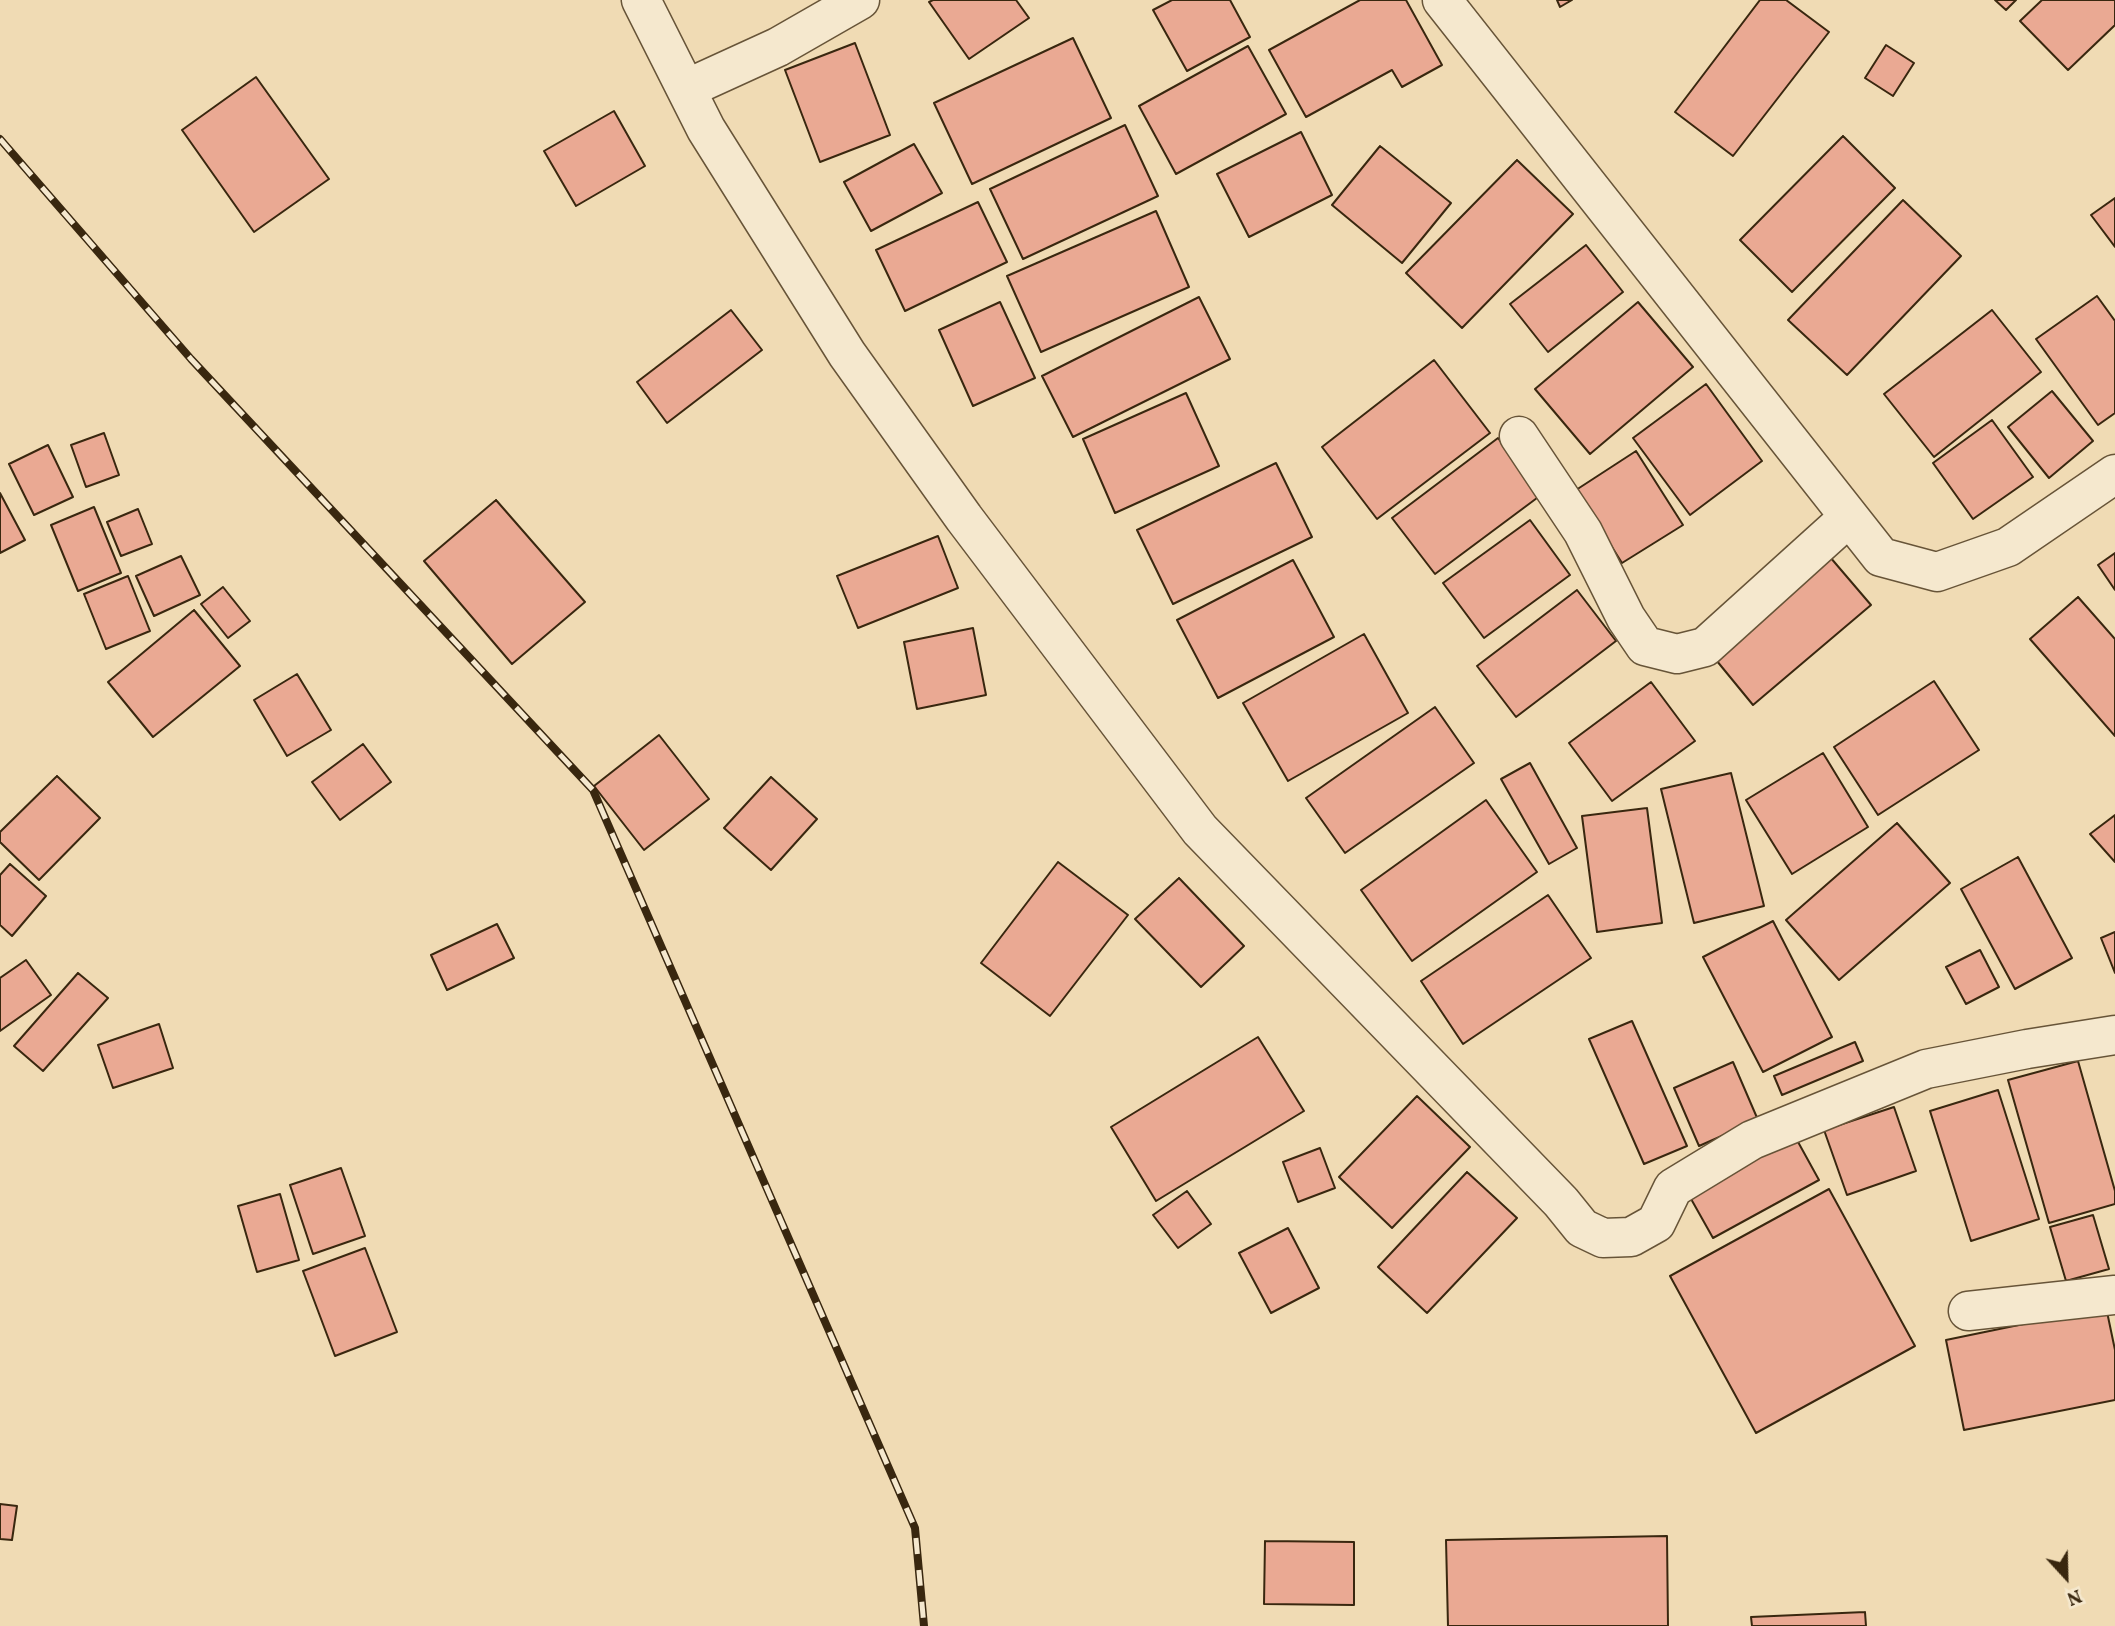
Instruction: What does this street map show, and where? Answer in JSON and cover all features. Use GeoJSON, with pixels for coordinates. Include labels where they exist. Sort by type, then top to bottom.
{"type":"FeatureCollection","features":[{"type":"Feature","properties":{"kind":"street"},"geometry":{"type":"LineString","coordinates":[[641,0],[706,129],[847,354],[964,518],[1200,830],[1561,1202],[1582,1228],[1603,1238],[1631,1237],[1656,1223],[1673,1188],[1752,1140],[1926,1069],[2115,1035]]}},
{"type":"Feature","properties":{"kind":"street"},"geometry":{"type":"LineString","coordinates":[[686,89],[778,47],[860,0]]}},
{"type":"Feature","properties":{"kind":"street"},"geometry":{"type":"LineString","coordinates":[[1441,0],[1881,557],[1937,572],[2008,547],[2115,474]]}},
{"type":"Feature","properties":{"kind":"street"},"geometry":{"type":"LineString","coordinates":[[1519,436],[1583,532],[1626,618],[1645,646],[1655,649],[1676,654],[1705,647],[1849,517]]}},
{"type":"Feature","properties":{"kind":"street"},"geometry":{"type":"LineString","coordinates":[[1968,1311],[2115,1295]]}},
{"type":"Feature","properties":{"kind":"building"},"geometry":{"type":"Polygon","coordinates":[[[1016,0],[1029,18],[969,59],[929,2],[1016,0]]]}},
{"type":"Feature","properties":{"kind":"building"},"geometry":{"type":"Polygon","coordinates":[[[1172,0],[1230,0],[1250,37],[1187,71],[1153,10],[1172,0]]]}},
{"type":"Feature","properties":{"kind":"building"},"geometry":{"type":"Polygon","coordinates":[[[1360,0],[1406,0],[1442,65],[1402,87],[1392,70],[1306,117],[1269,50],[1360,0]]]}},
{"type":"Feature","properties":{"kind":"building"},"geometry":{"type":"Polygon","coordinates":[[[1557,0],[1572,0],[1560,7],[1557,0]]]}},
{"type":"Feature","properties":{"kind":"building"},"geometry":{"type":"Polygon","coordinates":[[[1760,0],[1786,0],[1829,32],[1733,156],[1675,112],[1760,0]]]}},
{"type":"Feature","properties":{"kind":"building"},"geometry":{"type":"Polygon","coordinates":[[[1995,0],[2016,0],[2006,10],[1995,0]]]}},
{"type":"Feature","properties":{"kind":"building"},"geometry":{"type":"Polygon","coordinates":[[[2042,0],[2115,0],[2115,25],[2068,70],[2020,21],[2042,0]]]}},
{"type":"Feature","properties":{"kind":"building"},"geometry":{"type":"Polygon","coordinates":[[[1073,38],[1111,118],[972,184],[934,103],[1073,38]]]}},
{"type":"Feature","properties":{"kind":"building"},"geometry":{"type":"Polygon","coordinates":[[[855,43],[890,135],[820,162],[785,70],[855,43]]]}},
{"type":"Feature","properties":{"kind":"building"},"geometry":{"type":"Polygon","coordinates":[[[1886,45],[1914,63],[1893,96],[1865,78],[1886,45]]]}},
{"type":"Feature","properties":{"kind":"building"},"geometry":{"type":"Polygon","coordinates":[[[1248,46],[1286,114],[1176,174],[1139,106],[1248,46]]]}},
{"type":"Feature","properties":{"kind":"building"},"geometry":{"type":"Polygon","coordinates":[[[256,77],[329,179],[254,232],[182,130],[256,77]]]}},
{"type":"Feature","properties":{"kind":"building"},"geometry":{"type":"Polygon","coordinates":[[[614,111],[645,166],[576,206],[544,151],[614,111]]]}},
{"type":"Feature","properties":{"kind":"building"},"geometry":{"type":"Polygon","coordinates":[[[1125,125],[1158,196],[1023,259],[990,189],[1125,125]]]}},
{"type":"Feature","properties":{"kind":"building"},"geometry":{"type":"Polygon","coordinates":[[[1301,132],[1332,195],[1249,237],[1217,174],[1301,132]]]}},
{"type":"Feature","properties":{"kind":"building"},"geometry":{"type":"Polygon","coordinates":[[[1843,136],[1895,188],[1792,292],[1740,240],[1843,136]]]}},
{"type":"Feature","properties":{"kind":"building"},"geometry":{"type":"Polygon","coordinates":[[[914,144],[942,193],[871,231],[844,182],[914,144]]]}},
{"type":"Feature","properties":{"kind":"building"},"geometry":{"type":"Polygon","coordinates":[[[1380,146],[1451,203],[1402,263],[1332,205],[1380,146]]]}},
{"type":"Feature","properties":{"kind":"building"},"geometry":{"type":"Polygon","coordinates":[[[1517,160],[1573,214],[1462,328],[1406,273],[1517,160]]]}},
{"type":"Feature","properties":{"kind":"building"},"geometry":{"type":"Polygon","coordinates":[[[2115,198],[2115,247],[2091,215],[2115,198]]]}},
{"type":"Feature","properties":{"kind":"building"},"geometry":{"type":"Polygon","coordinates":[[[1903,200],[1961,256],[1847,375],[1788,320],[1903,200]]]}},
{"type":"Feature","properties":{"kind":"building"},"geometry":{"type":"Polygon","coordinates":[[[978,202],[1007,262],[905,311],[876,250],[978,202]]]}},
{"type":"Feature","properties":{"kind":"building"},"geometry":{"type":"Polygon","coordinates":[[[1156,211],[1189,287],[1041,352],[1007,276],[1156,211]]]}},
{"type":"Feature","properties":{"kind":"building"},"geometry":{"type":"Polygon","coordinates":[[[1586,245],[1623,292],[1548,352],[1510,304],[1586,245]]]}},
{"type":"Feature","properties":{"kind":"building"},"geometry":{"type":"Polygon","coordinates":[[[2097,296],[2115,321],[2115,413],[2098,425],[2036,339],[2097,296]]]}},
{"type":"Feature","properties":{"kind":"building"},"geometry":{"type":"Polygon","coordinates":[[[1199,297],[1230,359],[1073,437],[1042,376],[1199,297]]]}},
{"type":"Feature","properties":{"kind":"building"},"geometry":{"type":"Polygon","coordinates":[[[1000,302],[1035,378],[973,406],[939,330],[1000,302]]]}},
{"type":"Feature","properties":{"kind":"building"},"geometry":{"type":"Polygon","coordinates":[[[1638,302],[1693,367],[1590,454],[1535,389],[1638,302]]]}},
{"type":"Feature","properties":{"kind":"building"},"geometry":{"type":"Polygon","coordinates":[[[731,310],[762,350],[667,423],[637,382],[731,310]]]}},
{"type":"Feature","properties":{"kind":"building"},"geometry":{"type":"Polygon","coordinates":[[[1992,310],[2041,372],[1934,457],[1884,394],[1992,310]]]}},
{"type":"Feature","properties":{"kind":"building"},"geometry":{"type":"Polygon","coordinates":[[[1434,360],[1490,433],[1377,519],[1322,447],[1434,360]]]}},
{"type":"Feature","properties":{"kind":"building"},"geometry":{"type":"Polygon","coordinates":[[[1706,384],[1762,461],[1690,515],[1633,438],[1706,384]]]}},
{"type":"Feature","properties":{"kind":"building"},"geometry":{"type":"Polygon","coordinates":[[[2052,391],[2093,441],[2049,478],[2008,427],[2052,391]]]}},
{"type":"Feature","properties":{"kind":"building"},"geometry":{"type":"Polygon","coordinates":[[[1186,393],[1219,466],[1115,513],[1083,439],[1186,393]]]}},
{"type":"Feature","properties":{"kind":"building"},"geometry":{"type":"Polygon","coordinates":[[[1992,420],[2033,477],[1973,519],[1933,463],[1992,420]]]}},
{"type":"Feature","properties":{"kind":"building"},"geometry":{"type":"Polygon","coordinates":[[[104,433],[119,475],[86,487],[71,445],[104,433]]]}},
{"type":"Feature","properties":{"kind":"building"},"geometry":{"type":"Polygon","coordinates":[[[1498,438],[1541,495],[1435,574],[1392,518],[1498,438]]]}},
{"type":"Feature","properties":{"kind":"building"},"geometry":{"type":"Polygon","coordinates":[[[48,445],[73,497],[34,515],[9,464],[48,445]]]}},
{"type":"Feature","properties":{"kind":"building"},"geometry":{"type":"Polygon","coordinates":[[[1636,451],[1683,525],[1622,563],[1576,490],[1636,451]]]}},
{"type":"Feature","properties":{"kind":"building"},"geometry":{"type":"Polygon","coordinates":[[[1276,463],[1312,537],[1173,604],[1137,530],[1276,463]]]}},
{"type":"Feature","properties":{"kind":"building"},"geometry":{"type":"Polygon","coordinates":[[[0,493],[25,540],[0,553],[0,493]]]}},
{"type":"Feature","properties":{"kind":"building"},"geometry":{"type":"Polygon","coordinates":[[[496,500],[585,602],[512,664],[424,561],[496,500]]]}},
{"type":"Feature","properties":{"kind":"building"},"geometry":{"type":"Polygon","coordinates":[[[94,507],[121,573],[78,591],[51,525],[94,507]]]}},
{"type":"Feature","properties":{"kind":"building"},"geometry":{"type":"Polygon","coordinates":[[[138,509],[152,544],[121,556],[107,522],[138,509]]]}},
{"type":"Feature","properties":{"kind":"building"},"geometry":{"type":"Polygon","coordinates":[[[1530,520],[1570,575],[1484,638],[1443,583],[1530,520]]]}},
{"type":"Feature","properties":{"kind":"building"},"geometry":{"type":"Polygon","coordinates":[[[938,536],[958,588],[858,628],[837,576],[938,536]]]}},
{"type":"Feature","properties":{"kind":"building"},"geometry":{"type":"Polygon","coordinates":[[[2115,553],[2115,590],[2098,565],[2115,553]]]}},
{"type":"Feature","properties":{"kind":"building"},"geometry":{"type":"Polygon","coordinates":[[[181,556],[200,595],[154,616],[136,576],[181,556]]]}},
{"type":"Feature","properties":{"kind":"building"},"geometry":{"type":"Polygon","coordinates":[[[1830,557],[1871,605],[1753,705],[1712,655],[1830,557]]]}},
{"type":"Feature","properties":{"kind":"building"},"geometry":{"type":"Polygon","coordinates":[[[1293,560],[1334,637],[1218,698],[1177,620],[1293,560]]]}},
{"type":"Feature","properties":{"kind":"building"},"geometry":{"type":"Polygon","coordinates":[[[128,576],[150,631],[106,649],[84,594],[128,576]]]}},
{"type":"Feature","properties":{"kind":"building"},"geometry":{"type":"Polygon","coordinates":[[[223,587],[250,621],[228,638],[201,604],[223,587]]]}},
{"type":"Feature","properties":{"kind":"building"},"geometry":{"type":"Polygon","coordinates":[[[1577,590],[1616,641],[1516,717],[1477,666],[1577,590]]]}},
{"type":"Feature","properties":{"kind":"building"},"geometry":{"type":"Polygon","coordinates":[[[2078,597],[2115,639],[2115,736],[2030,639],[2078,597]]]}},
{"type":"Feature","properties":{"kind":"building"},"geometry":{"type":"Polygon","coordinates":[[[194,610],[240,666],[153,737],[108,682],[194,610]]]}},
{"type":"Feature","properties":{"kind":"building"},"geometry":{"type":"Polygon","coordinates":[[[973,628],[986,695],[917,709],[904,642],[973,628]]]}},
{"type":"Feature","properties":{"kind":"building"},"geometry":{"type":"Polygon","coordinates":[[[1364,634],[1408,713],[1288,781],[1243,703],[1364,634]]]}},
{"type":"Feature","properties":{"kind":"building"},"geometry":{"type":"Polygon","coordinates":[[[297,674],[331,730],[287,756],[254,700],[297,674]]]}},
{"type":"Feature","properties":{"kind":"building"},"geometry":{"type":"Polygon","coordinates":[[[1934,681],[1979,750],[1878,815],[1834,747],[1934,681]]]}},
{"type":"Feature","properties":{"kind":"building"},"geometry":{"type":"Polygon","coordinates":[[[1651,682],[1695,741],[1612,801],[1569,743],[1651,682]]]}},
{"type":"Feature","properties":{"kind":"building"},"geometry":{"type":"Polygon","coordinates":[[[1435,707],[1474,763],[1345,853],[1306,798],[1435,707]]]}},
{"type":"Feature","properties":{"kind":"building"},"geometry":{"type":"Polygon","coordinates":[[[659,735],[709,799],[644,850],[594,786],[659,735]]]}},
{"type":"Feature","properties":{"kind":"building"},"geometry":{"type":"Polygon","coordinates":[[[363,744],[391,782],[340,820],[312,782],[363,744]]]}},
{"type":"Feature","properties":{"kind":"building"},"geometry":{"type":"Polygon","coordinates":[[[1823,753],[1868,827],[1792,874],[1746,800],[1823,753]]]}},
{"type":"Feature","properties":{"kind":"building"},"geometry":{"type":"Polygon","coordinates":[[[1530,763],[1577,848],[1549,864],[1501,779],[1530,763]]]}},
{"type":"Feature","properties":{"kind":"building"},"geometry":{"type":"Polygon","coordinates":[[[1731,773],[1764,906],[1694,923],[1661,789],[1731,773]]]}},
{"type":"Feature","properties":{"kind":"building"},"geometry":{"type":"Polygon","coordinates":[[[57,776],[100,818],[39,880],[0,842],[0,832],[57,776]]]}},
{"type":"Feature","properties":{"kind":"building"},"geometry":{"type":"Polygon","coordinates":[[[771,777],[817,819],[771,870],[724,828],[771,777]]]}},
{"type":"Feature","properties":{"kind":"building"},"geometry":{"type":"Polygon","coordinates":[[[1486,800],[1537,872],[1412,961],[1361,890],[1486,800]]]}},
{"type":"Feature","properties":{"kind":"building"},"geometry":{"type":"Polygon","coordinates":[[[1647,808],[1662,923],[1597,932],[1582,816],[1647,808]]]}},
{"type":"Feature","properties":{"kind":"building"},"geometry":{"type":"Polygon","coordinates":[[[2115,815],[2115,862],[2090,834],[2115,815]]]}},
{"type":"Feature","properties":{"kind":"building"},"geometry":{"type":"Polygon","coordinates":[[[1897,823],[1950,883],[1839,980],[1786,920],[1897,823]]]}},
{"type":"Feature","properties":{"kind":"building"},"geometry":{"type":"Polygon","coordinates":[[[2018,857],[2072,958],[2015,989],[1961,889],[2018,857]]]}},
{"type":"Feature","properties":{"kind":"building"},"geometry":{"type":"Polygon","coordinates":[[[1058,862],[1128,915],[1050,1016],[981,963],[1058,862]]]}},
{"type":"Feature","properties":{"kind":"building"},"geometry":{"type":"Polygon","coordinates":[[[10,864],[46,896],[12,936],[0,925],[0,875],[10,864]]]}},
{"type":"Feature","properties":{"kind":"building"},"geometry":{"type":"Polygon","coordinates":[[[1179,878],[1244,946],[1201,987],[1135,919],[1179,878]]]}},
{"type":"Feature","properties":{"kind":"building"},"geometry":{"type":"Polygon","coordinates":[[[1548,895],[1591,958],[1463,1044],[1421,981],[1548,895]]]}},
{"type":"Feature","properties":{"kind":"building"},"geometry":{"type":"Polygon","coordinates":[[[1773,921],[1832,1037],[1763,1072],[1703,957],[1773,921]]]}},
{"type":"Feature","properties":{"kind":"building"},"geometry":{"type":"Polygon","coordinates":[[[497,924],[514,958],[447,990],[431,955],[497,924]]]}},
{"type":"Feature","properties":{"kind":"building"},"geometry":{"type":"Polygon","coordinates":[[[2115,932],[2115,973],[2101,938],[2115,932]]]}},
{"type":"Feature","properties":{"kind":"building"},"geometry":{"type":"Polygon","coordinates":[[[1980,950],[1999,987],[1966,1004],[1946,967],[1980,950]]]}},
{"type":"Feature","properties":{"kind":"building"},"geometry":{"type":"Polygon","coordinates":[[[26,960],[51,995],[0,1031],[0,978],[26,960]]]}},
{"type":"Feature","properties":{"kind":"building"},"geometry":{"type":"Polygon","coordinates":[[[78,973],[108,998],[43,1071],[14,1046],[78,973]]]}},
{"type":"Feature","properties":{"kind":"building"},"geometry":{"type":"Polygon","coordinates":[[[1632,1021],[1687,1146],[1644,1164],[1589,1039],[1632,1021]]]}},
{"type":"Feature","properties":{"kind":"building"},"geometry":{"type":"Polygon","coordinates":[[[159,1024],[173,1068],[113,1088],[98,1045],[159,1024]]]}},
{"type":"Feature","properties":{"kind":"building"},"geometry":{"type":"Polygon","coordinates":[[[1258,1037],[1304,1111],[1156,1201],[1111,1127],[1258,1037]]]}},
{"type":"Feature","properties":{"kind":"building"},"geometry":{"type":"Polygon","coordinates":[[[1855,1042],[1863,1061],[1782,1095],[1774,1076],[1855,1042]]]}},
{"type":"Feature","properties":{"kind":"building"},"geometry":{"type":"Polygon","coordinates":[[[2078,1061],[2115,1191],[2115,1204],[2049,1223],[2008,1080],[2078,1061]]]}},
{"type":"Feature","properties":{"kind":"building"},"geometry":{"type":"Polygon","coordinates":[[[1733,1062],[1758,1120],[1699,1146],[1674,1088],[1733,1062]]]}},
{"type":"Feature","properties":{"kind":"building"},"geometry":{"type":"Polygon","coordinates":[[[1998,1090],[2039,1219],[1971,1241],[1930,1111],[1998,1090]]]}},
{"type":"Feature","properties":{"kind":"building"},"geometry":{"type":"Polygon","coordinates":[[[1417,1096],[1470,1147],[1392,1228],[1339,1177],[1417,1096]]]}},
{"type":"Feature","properties":{"kind":"building"},"geometry":{"type":"Polygon","coordinates":[[[1894,1107],[1916,1171],[1847,1195],[1824,1130],[1894,1107]]]}},
{"type":"Feature","properties":{"kind":"building"},"geometry":{"type":"Polygon","coordinates":[[[1792,1131],[1819,1180],[1713,1238],[1686,1190],[1792,1131]]]}},
{"type":"Feature","properties":{"kind":"building"},"geometry":{"type":"Polygon","coordinates":[[[1320,1148],[1335,1188],[1298,1202],[1283,1162],[1320,1148]]]}},
{"type":"Feature","properties":{"kind":"building"},"geometry":{"type":"Polygon","coordinates":[[[341,1168],[365,1236],[313,1254],[290,1185],[341,1168]]]}},
{"type":"Feature","properties":{"kind":"building"},"geometry":{"type":"Polygon","coordinates":[[[1467,1172],[1517,1218],[1427,1313],[1378,1267],[1467,1172]]]}},
{"type":"Feature","properties":{"kind":"building"},"geometry":{"type":"Polygon","coordinates":[[[1829,1189],[1915,1346],[1756,1433],[1670,1276],[1829,1189]]]}},
{"type":"Feature","properties":{"kind":"building"},"geometry":{"type":"Polygon","coordinates":[[[1187,1191],[1211,1224],[1178,1248],[1153,1215],[1187,1191]]]}},
{"type":"Feature","properties":{"kind":"building"},"geometry":{"type":"Polygon","coordinates":[[[280,1194],[299,1260],[257,1272],[238,1206],[280,1194]]]}},
{"type":"Feature","properties":{"kind":"building"},"geometry":{"type":"Polygon","coordinates":[[[2093,1215],[2109,1269],[2066,1281],[2050,1227],[2093,1215]]]}},
{"type":"Feature","properties":{"kind":"building"},"geometry":{"type":"Polygon","coordinates":[[[1288,1228],[1319,1288],[1271,1313],[1239,1253],[1288,1228]]]}},
{"type":"Feature","properties":{"kind":"building"},"geometry":{"type":"Polygon","coordinates":[[[365,1248],[397,1332],[335,1356],[303,1271],[365,1248]]]}},
{"type":"Feature","properties":{"kind":"building"},"geometry":{"type":"Polygon","coordinates":[[[2106,1307],[2115,1350],[2115,1400],[1964,1430],[1946,1340],[2106,1307]]]}},
{"type":"Feature","properties":{"kind":"building"},"geometry":{"type":"Polygon","coordinates":[[[0,1504],[17,1506],[12,1540],[0,1539],[0,1504]]]}},
{"type":"Feature","properties":{"kind":"building"},"geometry":{"type":"Polygon","coordinates":[[[1667,1536],[1668,1626],[1448,1626],[1446,1540],[1667,1536]]]}},
{"type":"Feature","properties":{"kind":"building"},"geometry":{"type":"Polygon","coordinates":[[[1265,1541],[1354,1542],[1354,1605],[1264,1604],[1265,1541]]]}},
{"type":"Feature","properties":{"kind":"building"},"geometry":{"type":"Polygon","coordinates":[[[1865,1612],[1866,1626],[1752,1626],[1751,1617],[1865,1612]]]}},
{"type":"Feature","properties":{"kind":"railway"},"geometry":{"type":"LineString","coordinates":[[0,139],[191,359],[593,790],[915,1528],[924,1626]]}}]}
